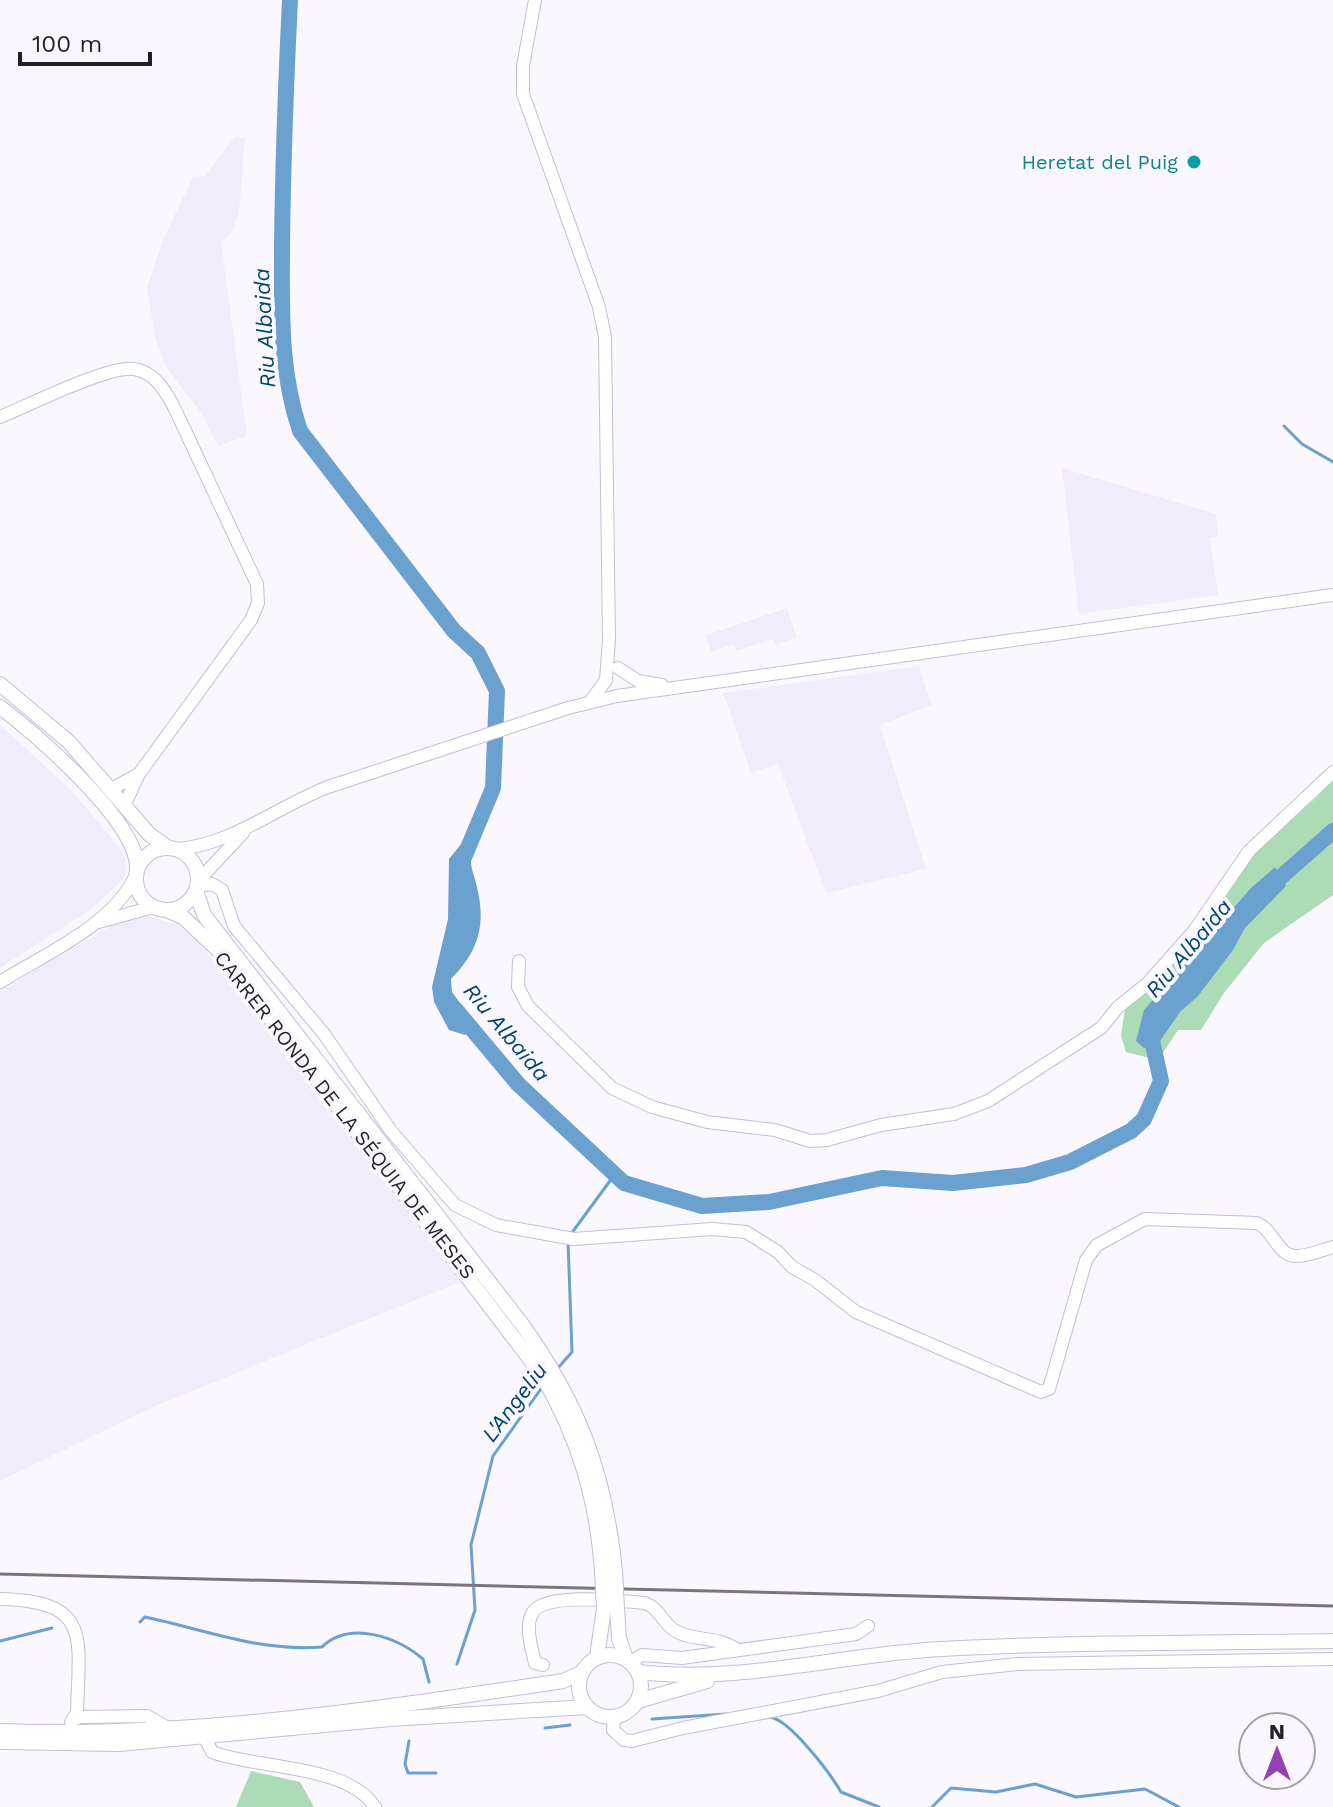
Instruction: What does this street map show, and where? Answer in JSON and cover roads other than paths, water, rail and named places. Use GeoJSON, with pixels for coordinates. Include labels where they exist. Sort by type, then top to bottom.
{"type":"FeatureCollection","features":[{"type":"Feature","properties":{"kind":"main road"},"geometry":{"type":"LineString","coordinates":[[0,684],[69,742],[113,788],[149,834],[195,864],[198,885],[187,903],[160,908],[140,894],[135,849],[108,810],[58,757],[0,707]]}},
{"type":"Feature","properties":{"kind":"main road"},"geometry":{"type":"LineString","coordinates":[[136,872],[149,853],[172,848]]}},
{"type":"Feature","properties":{"kind":"main road","name":"CARRER RONDA DE LA SÉQUIA DE MESES"},"geometry":{"type":"LineString","coordinates":[[198,885],[204,915],[517,1328]]}},
{"type":"Feature","properties":{"kind":"main road","name":"CARRER RONDA DE LA SÉQUIA DE MESES"},"geometry":{"type":"LineString","coordinates":[[160,908],[184,918],[219,951],[517,1328]]}},
{"type":"Feature","properties":{"kind":"main road"},"geometry":{"type":"LineString","coordinates":[[517,1328],[571,1414],[605,1495],[610,1608],[641,1692],[638,1701],[632,1709],[614,1717],[604,1717],[587,1707],[579,1691],[581,1673]]}},
{"type":"Feature","properties":{"kind":"main road"},"geometry":{"type":"LineString","coordinates":[[0,1731],[168,1728],[388,1708],[563,1681],[581,1673],[597,1657],[610,1608]]}},
{"type":"Feature","properties":{"kind":"main road"},"geometry":{"type":"LineString","coordinates":[[597,1657],[617,1655],[632,1664],[673,1676],[737,1673],[943,1649],[1333,1641]]}},
{"type":"Feature","properties":{"kind":"main road"},"geometry":{"type":"LineString","coordinates":[[638,1701],[737,1673]]}},
{"type":"Feature","properties":{"kind":"main road"},"geometry":{"type":"LineString","coordinates":[[0,1742],[119,1744],[405,1717],[587,1707]]}},
{"type":"Feature","properties":{"kind":"street"},"geometry":{"type":"LineString","coordinates":[[535,0],[523,66],[523,94],[599,307],[605,337],[609,640],[606,680],[590,702]]}},
{"type":"Feature","properties":{"kind":"street"},"geometry":{"type":"LineString","coordinates":[[0,417],[110,372],[132,368],[150,375],[173,405],[257,584],[258,603],[251,620],[139,774],[125,804]]}},
{"type":"Feature","properties":{"kind":"street"},"geometry":{"type":"LineString","coordinates":[[172,848],[249,827],[299,798],[359,777],[568,708],[617,696],[1333,595]]}},
{"type":"Feature","properties":{"kind":"street"},"geometry":{"type":"LineString","coordinates":[[609,640],[622,681],[617,696]]}},
{"type":"Feature","properties":{"kind":"street"},"geometry":{"type":"LineString","coordinates":[[618,668],[638,681],[685,686]]}},
{"type":"Feature","properties":{"kind":"street"},"geometry":{"type":"LineString","coordinates":[[606,680],[617,696]]}},
{"type":"Feature","properties":{"kind":"street"},"geometry":{"type":"LineString","coordinates":[[519,961],[518,987],[528,1006],[612,1088],[652,1107],[707,1122],[775,1130],[810,1141],[827,1140],[881,1125],[954,1114],[988,1101],[1101,1028],[1178,949],[1249,851],[1333,772]]}},
{"type":"Feature","properties":{"kind":"street"},"geometry":{"type":"LineString","coordinates":[[113,788],[139,774]]}},
{"type":"Feature","properties":{"kind":"street"},"geometry":{"type":"LineString","coordinates":[[198,885],[249,827]]}},
{"type":"Feature","properties":{"kind":"street"},"geometry":{"type":"LineString","coordinates":[[0,982],[92,924],[124,894],[136,872]]}},
{"type":"Feature","properties":{"kind":"street"},"geometry":{"type":"LineString","coordinates":[[198,885],[212,884],[222,890],[234,926],[324,1034],[391,1131],[455,1205],[496,1225],[569,1237],[681,1234],[712,1229],[746,1232],[778,1252],[792,1267],[815,1280],[856,1312],[1041,1392],[1049,1389],[1089,1252],[1123,1228],[1145,1219],[1257,1223],[1267,1227],[1288,1254],[1295,1256],[1333,1247]]}},
{"type":"Feature","properties":{"kind":"street"},"geometry":{"type":"LineString","coordinates":[[92,924],[160,908]]}},
{"type":"Feature","properties":{"kind":"street"},"geometry":{"type":"LineString","coordinates":[[0,1599],[35,1600],[65,1614],[75,1629],[79,1645],[77,1712],[69,1728]]}},
{"type":"Feature","properties":{"kind":"street"},"geometry":{"type":"LineString","coordinates":[[543,1665],[535,1663],[530,1638],[533,1612],[541,1605],[568,1600],[645,1603],[656,1607],[674,1630],[720,1640],[737,1650]]}},
{"type":"Feature","properties":{"kind":"street"},"geometry":{"type":"LineString","coordinates":[[632,1664],[647,1654],[682,1658],[856,1634],[868,1626]]}},
{"type":"Feature","properties":{"kind":"street"},"geometry":{"type":"LineString","coordinates":[[614,1717],[613,1730],[624,1740],[632,1741],[683,1728],[878,1691],[942,1672],[1018,1664],[1333,1659]]}},
{"type":"Feature","properties":{"kind":"street"},"geometry":{"type":"LineString","coordinates":[[204,1736],[212,1752],[315,1774],[360,1792],[375,1807]]}},
{"type":"Feature","properties":{"kind":"water"},"geometry":{"type":"Polygon","coordinates":[[[466,838],[474,843],[471,864],[481,917],[473,950],[451,979],[452,992],[474,1022],[465,1035],[449,1030],[434,1002],[432,987],[448,919],[449,859],[466,838]]]}},
{"type":"Feature","properties":{"kind":"water"},"geometry":{"type":"Polygon","coordinates":[[[1275,867],[1286,886],[1245,928],[1233,950],[1198,996],[1180,1012],[1158,1044],[1144,1048],[1136,1041],[1144,1010],[1251,888],[1275,867]]]}},
{"type":"Feature","properties":{"kind":"waterway","name":"Riu Albaida"},"geometry":{"type":"LineString","coordinates":[[290,0],[282,244],[283,338],[288,385],[300,431],[454,631],[478,653],[497,691],[493,788],[463,860]]}},
{"type":"Feature","properties":{"kind":"waterway"},"geometry":{"type":"LineString","coordinates":[[1284,426],[1302,444],[1333,462]]}},
{"type":"Feature","properties":{"kind":"waterway","name":"Riu Albaida"},"geometry":{"type":"LineString","coordinates":[[1265,891],[1333,831]]}},
{"type":"Feature","properties":{"kind":"waterway","name":"Riu Albaida"},"geometry":{"type":"LineString","coordinates":[[456,1010],[518,1084],[624,1183],[702,1206],[769,1202],[882,1178],[953,1183],[1026,1175],[1070,1162],[1131,1131],[1144,1119],[1161,1081],[1151,1036],[1154,1025]]}},
{"type":"Feature","properties":{"kind":"waterway","name":"L'Angeliu"},"geometry":{"type":"LineString","coordinates":[[571,1234],[615,1174]]}},
{"type":"Feature","properties":{"kind":"waterway","name":"L'Angeliu"},"geometry":{"type":"LineString","coordinates":[[558,1368],[572,1352],[568,1241]]}},
{"type":"Feature","properties":{"kind":"waterway","name":"L'Angeliu"},"geometry":{"type":"LineString","coordinates":[[457,1664],[475,1610],[471,1545],[493,1456],[543,1386]]}},
{"type":"Feature","properties":{"kind":"waterway"},"geometry":{"type":"LineString","coordinates":[[140,1622],[145,1617],[233,1639],[299,1648],[322,1647],[346,1634],[373,1635],[400,1644],[423,1659],[429,1682]]}},
{"type":"Feature","properties":{"kind":"waterway"},"geometry":{"type":"LineString","coordinates":[[0,1641],[52,1628]]}},
{"type":"Feature","properties":{"kind":"waterway"},"geometry":{"type":"LineString","coordinates":[[652,1719],[726,1714]]}},
{"type":"Feature","properties":{"kind":"waterway"},"geometry":{"type":"LineString","coordinates":[[770,1717],[798,1737],[841,1792],[879,1807]]}},
{"type":"Feature","properties":{"kind":"waterway"},"geometry":{"type":"LineString","coordinates":[[545,1728],[570,1725]]}},
{"type":"Feature","properties":{"kind":"waterway"},"geometry":{"type":"LineString","coordinates":[[409,1741],[405,1764],[408,1773],[436,1773]]}},
{"type":"Feature","properties":{"kind":"waterway"},"geometry":{"type":"LineString","coordinates":[[932,1807],[951,1788],[996,1792],[1035,1784],[1076,1797],[1145,1789],[1179,1807]]}},
{"type":"Feature","properties":{"kind":"railway"},"geometry":{"type":"LineString","coordinates":[[0,1574],[1333,1606]]}},
{"type":"Feature","properties":{"kind":"place","name":"Heretat del Puig"},"geometry":{"type":"Point","coordinates":[1194,162]}}]}
